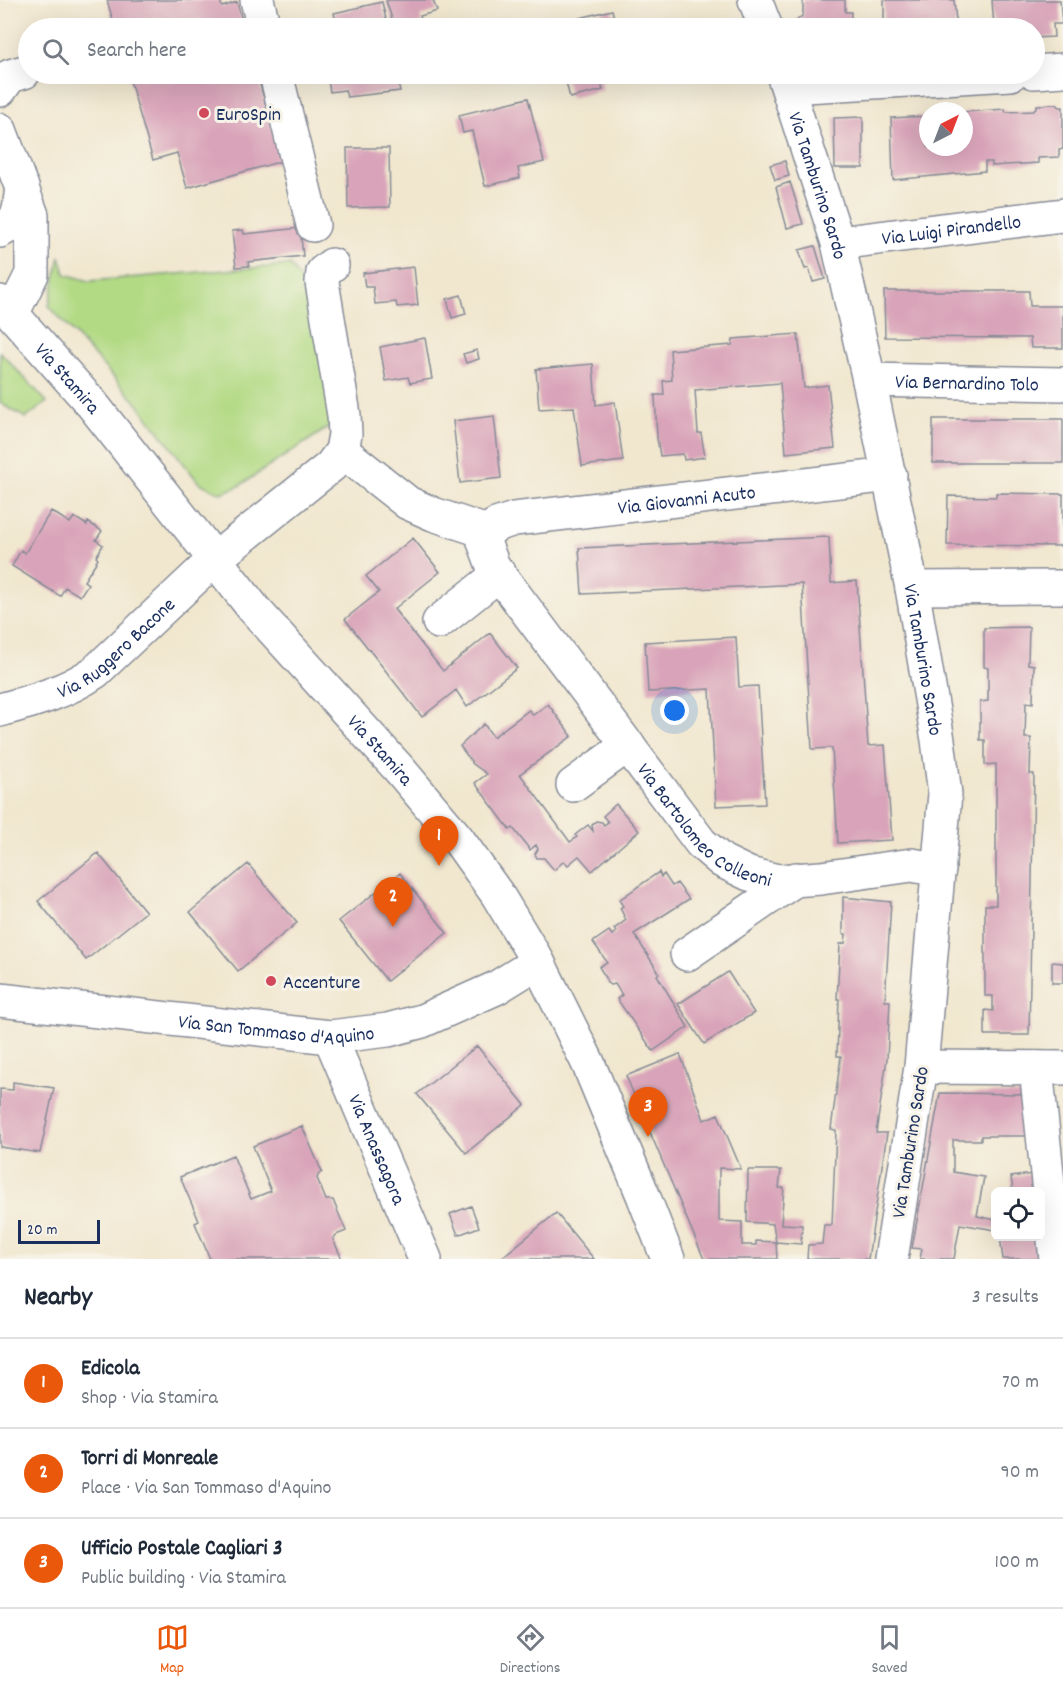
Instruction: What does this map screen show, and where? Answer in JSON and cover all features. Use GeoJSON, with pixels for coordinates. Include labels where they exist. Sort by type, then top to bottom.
{"type":"FeatureCollection","features":[{"type":"Feature","properties":{"kind":"street"},"geometry":{"type":"LineString","coordinates":[[257,0],[262,18]]}},
{"type":"Feature","properties":{"kind":"street"},"geometry":{"type":"LineString","coordinates":[[755,0],[762,18]]}},
{"type":"Feature","properties":{"kind":"street"},"geometry":{"type":"LineString","coordinates":[[1045,71],[1063,70]]}},
{"type":"Feature","properties":{"kind":"street"},"geometry":{"type":"LineString","coordinates":[[279,84],[314,225]]}},
{"type":"Feature","properties":{"kind":"street","name":"Via Tamburino Sardo"},"geometry":{"type":"LineString","coordinates":[[786,84],[838,243],[869,380],[912,588],[945,794],[921,1067],[891,1259]]}},
{"type":"Feature","properties":{"kind":"street"},"geometry":{"type":"LineString","coordinates":[[0,130],[32,215],[32,274],[6,308]]}},
{"type":"Feature","properties":{"kind":"street"},"geometry":{"type":"LineString","coordinates":[[0,231],[10,226],[18,215],[22,187]]}},
{"type":"Feature","properties":{"kind":"street","name":"Via Luigi Pirandello"},"geometry":{"type":"LineString","coordinates":[[838,243],[1062,216]]}},
{"type":"Feature","properties":{"kind":"street"},"geometry":{"type":"LineString","coordinates":[[214,560],[331,466],[342,451],[345,434],[344,416],[322,282],[323,272],[332,265]]}},
{"type":"Feature","properties":{"kind":"street","name":"Via Stamira"},"geometry":{"type":"LineString","coordinates":[[6,308],[92,404],[254,609],[400,770],[457,838],[497,894],[538,962],[588,1063],[668,1259]]}},
{"type":"Feature","properties":{"kind":"street","name":"Via Bernardino Tolo"},"geometry":{"type":"LineString","coordinates":[[869,380],[1063,384]]}},
{"type":"Feature","properties":{"kind":"street"},"geometry":{"type":"LineString","coordinates":[[342,451],[408,503],[487,532]]}},
{"type":"Feature","properties":{"kind":"street","name":"Via Giovanni Acuto"},"geometry":{"type":"LineString","coordinates":[[487,532],[496,525],[514,519],[890,475]]}},
{"type":"Feature","properties":{"kind":"street","name":"Via Bartolomeo Colleoni"},"geometry":{"type":"LineString","coordinates":[[487,532],[484,542],[493,566],[701,843],[722,861],[749,874],[778,881],[820,878],[912,865],[939,870]]}},
{"type":"Feature","properties":{"kind":"street","name":"Via Ruggero Bacone"},"geometry":{"type":"LineString","coordinates":[[0,710],[77,684],[95,672],[214,560]]}},
{"type":"Feature","properties":{"kind":"street"},"geometry":{"type":"LineString","coordinates":[[439,622],[499,574]]}},
{"type":"Feature","properties":{"kind":"street"},"geometry":{"type":"LineString","coordinates":[[912,588],[1063,587]]}},
{"type":"Feature","properties":{"kind":"street","name":"Via Bartolomeo Colleoni"},"geometry":{"type":"LineString","coordinates":[[573,785],[628,745]]}},
{"type":"Feature","properties":{"kind":"street","name":"Via Bartolomeo Colleoni"},"geometry":{"type":"LineString","coordinates":[[687,954],[796,879]]}},
{"type":"Feature","properties":{"kind":"street","name":"Via San Tommaso d'Aquino"},"geometry":{"type":"LineString","coordinates":[[0,1000],[330,1037],[388,1030],[422,1021],[496,988],[538,962]]}},
{"type":"Feature","properties":{"kind":"street","name":"Via Anassagora"},"geometry":{"type":"LineString","coordinates":[[330,1037],[425,1259]]}},
{"type":"Feature","properties":{"kind":"street"},"geometry":{"type":"LineString","coordinates":[[921,1067],[1050,1068],[1056,1259]]}},
{"type":"Feature","properties":{"kind":"green space"},"geometry":{"type":"Polygon","coordinates":[[[60,256],[65,274],[89,281],[290,265],[319,306],[332,425],[239,486],[221,493],[199,483],[136,402],[49,306],[60,256]]]}},
{"type":"Feature","properties":{"kind":"green space"},"geometry":{"type":"Polygon","coordinates":[[[0,352],[47,402],[26,418],[0,403],[0,352]]]}},
{"type":"Feature","properties":{"kind":"building"},"geometry":{"type":"Polygon","coordinates":[[[107,0],[220,0],[222,7],[237,2],[241,18],[112,18],[107,0]]]}},
{"type":"Feature","properties":{"kind":"building"},"geometry":{"type":"Polygon","coordinates":[[[433,0],[437,11],[420,16],[421,18],[392,18],[386,1],[433,0]]]}},
{"type":"Feature","properties":{"kind":"building"},"geometry":{"type":"Polygon","coordinates":[[[803,0],[845,0],[845,12],[851,12],[851,18],[800,18],[803,15],[803,0]]]}},
{"type":"Feature","properties":{"kind":"building"},"geometry":{"type":"Polygon","coordinates":[[[884,0],[954,0],[956,18],[884,18],[884,0]]]}},
{"type":"Feature","properties":{"kind":"building"},"geometry":{"type":"Polygon","coordinates":[[[992,0],[1060,0],[1062,24],[1053,24],[1054,37],[1045,37],[1045,18],[993,18],[992,0]]]}},
{"type":"Feature","properties":{"kind":"building"},"geometry":{"type":"Polygon","coordinates":[[[382,2],[386,18],[335,18],[334,13],[382,2]]]}},
{"type":"Feature","properties":{"kind":"building"},"geometry":{"type":"Polygon","coordinates":[[[612,10],[614,18],[580,18],[612,10]]]}},
{"type":"Feature","properties":{"kind":"building","name":"EuroSpin"},"geometry":{"type":"Polygon","coordinates":[[[131,84],[260,84],[282,161],[187,188],[177,153],[153,160],[131,84]]]}},
{"type":"Feature","properties":{"kind":"building"},"geometry":{"type":"Polygon","coordinates":[[[329,84],[398,84],[400,91],[347,97],[345,90],[330,92],[329,84]]]}},
{"type":"Feature","properties":{"kind":"building"},"geometry":{"type":"Polygon","coordinates":[[[566,84],[601,84],[603,90],[570,98],[566,84]]]}},
{"type":"Feature","properties":{"kind":"building"},"geometry":{"type":"Polygon","coordinates":[[[528,98],[544,162],[518,168],[520,178],[485,186],[472,131],[463,133],[459,115],[528,98]]]}},
{"type":"Feature","properties":{"kind":"building"},"geometry":{"type":"Polygon","coordinates":[[[1057,104],[1063,107],[1063,149],[1059,150],[1059,157],[1038,158],[1038,163],[992,166],[992,162],[985,162],[985,171],[893,180],[891,118],[919,116],[919,156],[973,156],[973,111],[1005,109],[1006,112],[1034,111],[1037,105],[1057,104]]]}},
{"type":"Feature","properties":{"kind":"building"},"geometry":{"type":"Polygon","coordinates":[[[863,117],[863,168],[835,168],[834,118],[863,117]]]}},
{"type":"Feature","properties":{"kind":"building"},"geometry":{"type":"Polygon","coordinates":[[[347,148],[389,148],[390,207],[348,208],[347,148]]]}},
{"type":"Feature","properties":{"kind":"building"},"geometry":{"type":"Polygon","coordinates":[[[785,161],[789,176],[775,180],[770,165],[785,161]]]}},
{"type":"Feature","properties":{"kind":"building"},"geometry":{"type":"Polygon","coordinates":[[[790,182],[803,224],[787,228],[776,187],[790,182]]]}},
{"type":"Feature","properties":{"kind":"building"},"geometry":{"type":"Polygon","coordinates":[[[300,228],[303,256],[248,262],[249,266],[236,267],[232,231],[243,230],[244,234],[300,228]]]}},
{"type":"Feature","properties":{"kind":"building"},"geometry":{"type":"Polygon","coordinates":[[[815,246],[825,279],[813,282],[809,268],[805,269],[799,250],[815,246]]]}},
{"type":"Feature","properties":{"kind":"building"},"geometry":{"type":"Polygon","coordinates":[[[414,267],[418,305],[397,307],[396,302],[375,304],[373,287],[365,287],[363,273],[414,267]]]}},
{"type":"Feature","properties":{"kind":"building"},"geometry":{"type":"Polygon","coordinates":[[[884,291],[1029,291],[1030,306],[1063,306],[1063,348],[1031,348],[1030,338],[885,337],[884,291]]]}},
{"type":"Feature","properties":{"kind":"building"},"geometry":{"type":"Polygon","coordinates":[[[461,295],[466,314],[452,318],[447,299],[461,295]]]}},
{"type":"Feature","properties":{"kind":"building"},"geometry":{"type":"Polygon","coordinates":[[[798,334],[804,388],[828,385],[835,448],[786,453],[780,383],[695,390],[698,433],[701,433],[705,457],[684,460],[683,454],[660,456],[655,395],[664,395],[663,381],[672,380],[670,350],[732,345],[733,339],[798,334]]]}},
{"type":"Feature","properties":{"kind":"building"},"geometry":{"type":"Polygon","coordinates":[[[425,338],[432,379],[410,383],[408,377],[386,381],[380,347],[425,338]]]}},
{"type":"Feature","properties":{"kind":"building"},"geometry":{"type":"Polygon","coordinates":[[[477,350],[479,359],[466,363],[463,354],[477,350]]]}},
{"type":"Feature","properties":{"kind":"building"},"geometry":{"type":"Polygon","coordinates":[[[593,364],[596,405],[615,402],[623,461],[582,466],[574,407],[539,409],[536,369],[593,364]]]}},
{"type":"Feature","properties":{"kind":"building"},"geometry":{"type":"Polygon","coordinates":[[[494,416],[501,478],[460,483],[453,421],[494,416]]]}},
{"type":"Feature","properties":{"kind":"building"},"geometry":{"type":"Polygon","coordinates":[[[933,419],[1063,419],[1063,463],[933,463],[933,419]]]}},
{"type":"Feature","properties":{"kind":"building"},"geometry":{"type":"Polygon","coordinates":[[[996,493],[1063,494],[1063,546],[947,545],[948,496],[996,497],[996,493]]]}},
{"type":"Feature","properties":{"kind":"building"},"geometry":{"type":"Polygon","coordinates":[[[51,511],[70,523],[74,517],[102,531],[96,540],[103,545],[96,557],[98,559],[84,581],[88,584],[80,596],[65,587],[60,596],[12,566],[21,550],[25,553],[51,511]]]}},
{"type":"Feature","properties":{"kind":"building"},"geometry":{"type":"Polygon","coordinates":[[[829,537],[831,583],[857,581],[868,746],[885,745],[892,840],[838,843],[832,748],[812,749],[802,584],[582,594],[579,548],[829,537]]]}},
{"type":"Feature","properties":{"kind":"building"},"geometry":{"type":"Polygon","coordinates":[[[413,538],[440,572],[394,609],[443,671],[490,633],[517,668],[467,707],[456,690],[422,717],[345,619],[379,592],[366,576],[413,538]]]}},
{"type":"Feature","properties":{"kind":"building"},"geometry":{"type":"Polygon","coordinates":[[[1029,627],[1028,664],[1034,665],[1033,703],[1026,702],[1025,738],[1031,738],[1030,774],[1034,774],[1029,1035],[985,1035],[985,1010],[993,1011],[993,996],[985,996],[985,905],[996,905],[996,764],[985,765],[985,740],[980,740],[980,702],[988,701],[988,668],[984,667],[984,628],[1029,627]]]}},
{"type":"Feature","properties":{"kind":"building"},"geometry":{"type":"Polygon","coordinates":[[[736,637],[739,687],[758,686],[765,804],[716,806],[710,689],[648,692],[645,642],[736,637]]]}},
{"type":"Feature","properties":{"kind":"building"},"geometry":{"type":"Polygon","coordinates":[[[548,704],[572,736],[520,774],[570,842],[588,825],[593,831],[592,825],[596,821],[604,825],[608,822],[603,816],[616,804],[639,831],[592,871],[579,856],[568,865],[564,861],[554,870],[544,858],[537,858],[536,845],[530,850],[513,828],[510,830],[475,783],[487,774],[473,764],[460,746],[484,724],[493,737],[529,710],[533,715],[548,704]]]}},
{"type":"Feature","properties":{"kind":"building"},"geometry":{"type":"Polygon","coordinates":[[[98,853],[146,912],[86,960],[38,901],[98,853]]]}},
{"type":"Feature","properties":{"kind":"building"},"geometry":{"type":"Polygon","coordinates":[[[248,864],[297,923],[238,971],[190,912],[248,864]]]}},
{"type":"Feature","properties":{"kind":"building"},"geometry":{"type":"Polygon","coordinates":[[[659,872],[661,877],[664,874],[672,886],[677,883],[689,899],[634,934],[659,973],[657,975],[688,1027],[653,1051],[617,999],[622,995],[615,984],[607,983],[599,967],[607,962],[593,942],[609,931],[612,935],[616,932],[614,929],[626,920],[619,900],[659,872]]]}},
{"type":"Feature","properties":{"kind":"building"},"geometry":{"type":"Polygon","coordinates":[[[400,873],[447,933],[387,981],[339,921],[400,873]]]}},
{"type":"Feature","properties":{"kind":"building"},"geometry":{"type":"Polygon","coordinates":[[[843,897],[891,902],[885,1001],[890,1001],[887,1059],[876,1133],[887,1133],[868,1259],[807,1259],[808,1245],[822,1244],[824,1225],[832,1225],[836,1130],[831,1129],[841,1056],[837,1056],[839,999],[837,999],[840,944],[845,943],[846,934],[843,934],[843,897]]]}},
{"type":"Feature","properties":{"kind":"building"},"geometry":{"type":"Polygon","coordinates":[[[1052,962],[1063,963],[1063,983],[1052,983],[1052,962]]]}},
{"type":"Feature","properties":{"kind":"building"},"geometry":{"type":"Polygon","coordinates":[[[728,972],[754,1013],[704,1044],[678,1004],[728,972]]]}},
{"type":"Feature","properties":{"kind":"building"},"geometry":{"type":"Polygon","coordinates":[[[477,1046],[525,1105],[466,1153],[417,1094],[477,1046]]]}},
{"type":"Feature","properties":{"kind":"building"},"geometry":{"type":"Polygon","coordinates":[[[680,1054],[704,1120],[718,1114],[741,1169],[719,1168],[719,1221],[742,1222],[742,1245],[756,1245],[756,1241],[776,1242],[777,1259],[704,1259],[626,1076],[680,1054]]]}},
{"type":"Feature","properties":{"kind":"building"},"geometry":{"type":"Polygon","coordinates":[[[13,1082],[54,1088],[40,1153],[0,1147],[0,1089],[13,1090],[13,1082]]]}},
{"type":"Feature","properties":{"kind":"building"},"geometry":{"type":"Polygon","coordinates":[[[940,1093],[1024,1094],[1029,1136],[981,1136],[981,1140],[953,1140],[953,1172],[984,1177],[977,1216],[991,1219],[991,1229],[960,1224],[954,1259],[920,1259],[922,1249],[912,1248],[940,1093]]]}},
{"type":"Feature","properties":{"kind":"building"},"geometry":{"type":"Polygon","coordinates":[[[302,1126],[322,1172],[317,1178],[326,1200],[333,1200],[346,1231],[336,1235],[333,1239],[342,1259],[210,1259],[195,1223],[199,1221],[180,1177],[233,1155],[251,1199],[271,1191],[253,1146],[302,1126]]]}},
{"type":"Feature","properties":{"kind":"building"},"geometry":{"type":"Polygon","coordinates":[[[748,1170],[781,1170],[779,1188],[784,1188],[781,1224],[802,1225],[801,1244],[776,1242],[773,1224],[747,1222],[748,1170]]]}},
{"type":"Feature","properties":{"kind":"building"},"geometry":{"type":"Polygon","coordinates":[[[1032,1174],[1034,1187],[1012,1187],[1011,1177],[1032,1174]]]}},
{"type":"Feature","properties":{"kind":"building"},"geometry":{"type":"Polygon","coordinates":[[[471,1206],[479,1227],[458,1235],[450,1214],[471,1206]]]}},
{"type":"Feature","properties":{"kind":"building"},"geometry":{"type":"Polygon","coordinates":[[[556,1213],[594,1259],[500,1259],[556,1213]]]}},
{"type":"Feature","properties":{"kind":"building"},"geometry":{"type":"Polygon","coordinates":[[[1001,1241],[1041,1241],[1043,1259],[1003,1259],[1001,1241]]]}},
{"type":"Feature","properties":{"kind":"place","name":"EuroSpin"},"geometry":{"type":"Point","coordinates":[204,113]}},
{"type":"Feature","properties":{"kind":"place","name":"Edicola"},"geometry":{"type":"Point","coordinates":[439,866]}},
{"type":"Feature","properties":{"kind":"place","name":"Torri di Monreale"},"geometry":{"type":"Point","coordinates":[393,927]}},
{"type":"Feature","properties":{"kind":"place","name":"Accenture"},"geometry":{"type":"Point","coordinates":[271,981]}},
{"type":"Feature","properties":{"kind":"place","name":"Ufficio Postale Cagliari 3"},"geometry":{"type":"Point","coordinates":[648,1137]}}]}
